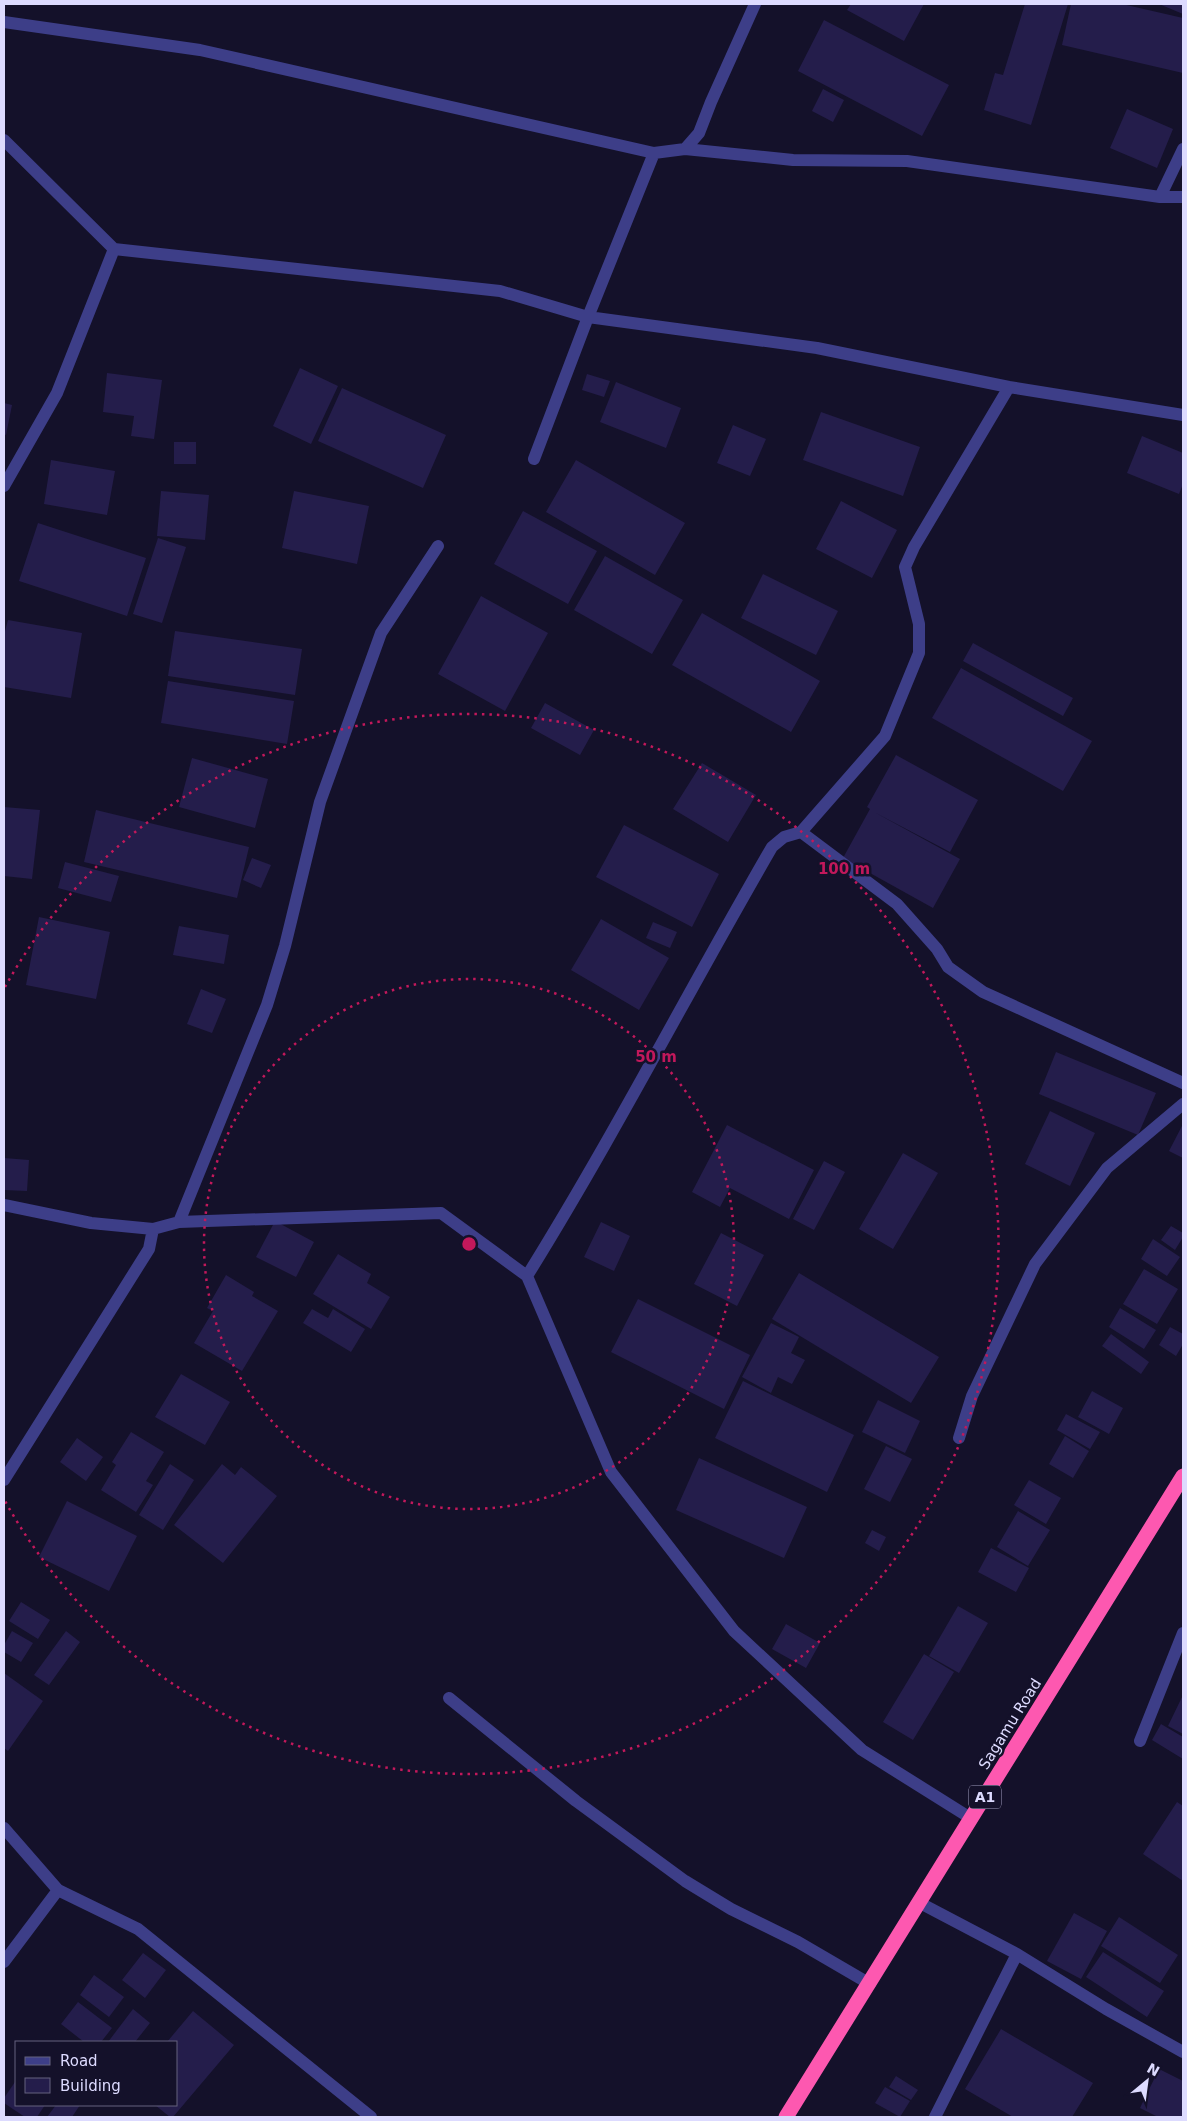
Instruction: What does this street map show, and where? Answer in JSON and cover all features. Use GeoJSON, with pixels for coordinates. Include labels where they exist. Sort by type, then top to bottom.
{"type":"FeatureCollection","features":[{"type":"Feature","properties":{"kind":"highway","name":"Sagamu Road"},"geometry":{"type":"LineString","coordinates":[[786,2117],[1183,1476]]}},
{"type":"Feature","properties":{"kind":"street"},"geometry":{"type":"LineString","coordinates":[[685,150],[699,133],[755,4]]}},
{"type":"Feature","properties":{"kind":"street"},"geometry":{"type":"LineString","coordinates":[[4,22],[200,50],[654,153],[685,150],[793,160],[908,161],[1160,197],[1183,197]]}},
{"type":"Feature","properties":{"kind":"street"},"geometry":{"type":"LineString","coordinates":[[4,140],[114,249],[500,291],[588,317],[817,348],[1009,387],[1183,415]]}},
{"type":"Feature","properties":{"kind":"street"},"geometry":{"type":"LineString","coordinates":[[1160,197],[1183,149]]}},
{"type":"Feature","properties":{"kind":"street"},"geometry":{"type":"LineString","coordinates":[[534,459],[588,317],[654,153]]}},
{"type":"Feature","properties":{"kind":"street"},"geometry":{"type":"LineString","coordinates":[[4,486],[57,393],[114,249]]}},
{"type":"Feature","properties":{"kind":"street"},"geometry":{"type":"LineString","coordinates":[[527,1276],[576,1196],[772,847],[784,837],[801,832],[885,736],[919,652],[919,624],[905,567],[914,547],[1009,387]]}},
{"type":"Feature","properties":{"kind":"street"},"geometry":{"type":"LineString","coordinates":[[179,1222],[267,1005],[286,946],[320,802],[381,633],[438,546]]}},
{"type":"Feature","properties":{"kind":"street"},"geometry":{"type":"LineString","coordinates":[[801,832],[897,904],[937,950],[948,967],[983,992],[1183,1083]]}},
{"type":"Feature","properties":{"kind":"street"},"geometry":{"type":"LineString","coordinates":[[959,1438],[972,1396],[1035,1264],[1107,1168],[1183,1104]]}},
{"type":"Feature","properties":{"kind":"street"},"geometry":{"type":"LineString","coordinates":[[4,1205],[91,1223],[153,1229],[179,1222],[441,1212],[527,1276],[611,1472],[734,1631],[862,1750],[972,1819]]}},
{"type":"Feature","properties":{"kind":"street"},"geometry":{"type":"LineString","coordinates":[[4,1480],[149,1249],[153,1229]]}},
{"type":"Feature","properties":{"kind":"street"},"geometry":{"type":"LineString","coordinates":[[1140,1741],[1183,1634]]}},
{"type":"Feature","properties":{"kind":"street"},"geometry":{"type":"LineString","coordinates":[[448,1698],[576,1800],[685,1882],[731,1909],[798,1942],[870,1984]]}},
{"type":"Feature","properties":{"kind":"street"},"geometry":{"type":"LineString","coordinates":[[4,1828],[58,1890],[138,1929],[371,2117]]}},
{"type":"Feature","properties":{"kind":"street"},"geometry":{"type":"LineString","coordinates":[[4,1962],[58,1890]]}},
{"type":"Feature","properties":{"kind":"street"},"geometry":{"type":"LineString","coordinates":[[920,1903],[1018,1954],[1106,2009],[1183,2052]]}},
{"type":"Feature","properties":{"kind":"street"},"geometry":{"type":"LineString","coordinates":[[935,2117],[1018,1954]]}},
{"type":"Feature","properties":{"kind":"building"},"geometry":{"type":"Polygon","coordinates":[[[851,4],[924,4],[904,41],[847,10],[851,4]]]}},
{"type":"Feature","properties":{"kind":"building"},"geometry":{"type":"Polygon","coordinates":[[[1025,4],[1068,4],[1031,125],[984,110],[995,73],[1003,75],[1025,4]]]}},
{"type":"Feature","properties":{"kind":"building"},"geometry":{"type":"Polygon","coordinates":[[[1071,4],[1122,4],[1183,18],[1183,73],[1062,45],[1071,4]]]}},
{"type":"Feature","properties":{"kind":"building"},"geometry":{"type":"Polygon","coordinates":[[[1159,4],[1183,4],[1183,14],[1159,4]]]}},
{"type":"Feature","properties":{"kind":"building"},"geometry":{"type":"Polygon","coordinates":[[[824,20],[949,85],[922,136],[798,71],[824,20]]]}},
{"type":"Feature","properties":{"kind":"building"},"geometry":{"type":"Polygon","coordinates":[[[823,89],[844,100],[833,122],[812,111],[823,89]]]}},
{"type":"Feature","properties":{"kind":"building"},"geometry":{"type":"Polygon","coordinates":[[[1127,109],[1173,129],[1157,168],[1110,148],[1127,109]]]}},
{"type":"Feature","properties":{"kind":"building"},"geometry":{"type":"Polygon","coordinates":[[[300,368],[338,386],[311,444],[273,426],[300,368]]]}},
{"type":"Feature","properties":{"kind":"building"},"geometry":{"type":"Polygon","coordinates":[[[107,373],[162,380],[154,439],[131,436],[134,416],[103,412],[107,373]]]}},
{"type":"Feature","properties":{"kind":"building"},"geometry":{"type":"Polygon","coordinates":[[[587,374],[610,381],[604,397],[582,390],[587,374]]]}},
{"type":"Feature","properties":{"kind":"building"},"geometry":{"type":"Polygon","coordinates":[[[616,382],[681,408],[666,448],[600,422],[616,382]]]}},
{"type":"Feature","properties":{"kind":"building"},"geometry":{"type":"Polygon","coordinates":[[[342,388],[446,435],[423,488],[318,441],[342,388]]]}},
{"type":"Feature","properties":{"kind":"building"},"geometry":{"type":"Polygon","coordinates":[[[4,403],[12,405],[6,435],[4,434],[4,403]]]}},
{"type":"Feature","properties":{"kind":"building"},"geometry":{"type":"Polygon","coordinates":[[[821,412],[920,447],[903,496],[803,460],[821,412]]]}},
{"type":"Feature","properties":{"kind":"building"},"geometry":{"type":"Polygon","coordinates":[[[733,425],[766,439],[750,476],[717,463],[733,425]]]}},
{"type":"Feature","properties":{"kind":"building"},"geometry":{"type":"Polygon","coordinates":[[[1142,436],[1183,453],[1183,484],[1179,494],[1127,473],[1142,436]]]}},
{"type":"Feature","properties":{"kind":"building"},"geometry":{"type":"Polygon","coordinates":[[[174,442],[196,442],[196,464],[174,464],[174,442]]]}},
{"type":"Feature","properties":{"kind":"building"},"geometry":{"type":"Polygon","coordinates":[[[51,460],[115,471],[107,515],[44,504],[51,460]]]}},
{"type":"Feature","properties":{"kind":"building"},"geometry":{"type":"Polygon","coordinates":[[[576,460],[685,523],[655,575],[546,512],[576,460]]]}},
{"type":"Feature","properties":{"kind":"building"},"geometry":{"type":"Polygon","coordinates":[[[161,491],[209,495],[205,540],[157,536],[161,491]]]}},
{"type":"Feature","properties":{"kind":"building"},"geometry":{"type":"Polygon","coordinates":[[[294,491],[369,506],[357,564],[282,548],[294,491]]]}},
{"type":"Feature","properties":{"kind":"building"},"geometry":{"type":"Polygon","coordinates":[[[841,501],[897,530],[872,578],[816,549],[841,501]]]}},
{"type":"Feature","properties":{"kind":"building"},"geometry":{"type":"Polygon","coordinates":[[[523,511],[597,551],[568,604],[494,564],[523,511]]]}},
{"type":"Feature","properties":{"kind":"building"},"geometry":{"type":"Polygon","coordinates":[[[38,523],[146,558],[127,616],[19,581],[38,523]]]}},
{"type":"Feature","properties":{"kind":"building"},"geometry":{"type":"Polygon","coordinates":[[[158,538],[186,547],[162,623],[133,614],[158,538]]]}},
{"type":"Feature","properties":{"kind":"building"},"geometry":{"type":"Polygon","coordinates":[[[605,556],[683,600],[652,654],[574,610],[605,556]]]}},
{"type":"Feature","properties":{"kind":"building"},"geometry":{"type":"Polygon","coordinates":[[[763,574],[838,611],[816,655],[741,618],[763,574]]]}},
{"type":"Feature","properties":{"kind":"building"},"geometry":{"type":"Polygon","coordinates":[[[481,596],[548,633],[505,711],[438,674],[481,596]]]}},
{"type":"Feature","properties":{"kind":"building"},"geometry":{"type":"Polygon","coordinates":[[[702,613],[820,681],[791,732],[672,665],[702,613]]]}},
{"type":"Feature","properties":{"kind":"building"},"geometry":{"type":"Polygon","coordinates":[[[8,620],[82,633],[71,698],[4,687],[4,635],[8,620]]]}},
{"type":"Feature","properties":{"kind":"building"},"geometry":{"type":"Polygon","coordinates":[[[175,631],[302,649],[295,695],[168,676],[175,631]]]}},
{"type":"Feature","properties":{"kind":"building"},"geometry":{"type":"Polygon","coordinates":[[[973,643],[1073,698],[1063,716],[963,661],[973,643]]]}},
{"type":"Feature","properties":{"kind":"building"},"geometry":{"type":"Polygon","coordinates":[[[961,668],[1092,741],[1063,791],[932,718],[961,668]]]}},
{"type":"Feature","properties":{"kind":"building"},"geometry":{"type":"Polygon","coordinates":[[[168,681],[294,701],[287,744],[161,723],[168,681]]]}},
{"type":"Feature","properties":{"kind":"building"},"geometry":{"type":"Polygon","coordinates":[[[545,703],[594,730],[580,755],[531,728],[545,703]]]}},
{"type":"Feature","properties":{"kind":"building"},"geometry":{"type":"Polygon","coordinates":[[[896,755],[978,800],[950,852],[874,812],[960,859],[933,908],[843,858],[870,809],[867,807],[896,755]]]}},
{"type":"Feature","properties":{"kind":"building"},"geometry":{"type":"Polygon","coordinates":[[[192,758],[268,779],[255,828],[179,807],[192,758]]]}},
{"type":"Feature","properties":{"kind":"building"},"geometry":{"type":"Polygon","coordinates":[[[702,763],[756,795],[728,842],[673,809],[702,763]]]}},
{"type":"Feature","properties":{"kind":"building"},"geometry":{"type":"Polygon","coordinates":[[[4,807],[40,810],[32,879],[4,876],[4,807]]]}},
{"type":"Feature","properties":{"kind":"building"},"geometry":{"type":"Polygon","coordinates":[[[96,810],[249,847],[237,898],[84,862],[96,810]]]}},
{"type":"Feature","properties":{"kind":"building"},"geometry":{"type":"Polygon","coordinates":[[[624,825],[719,874],[692,927],[596,877],[624,825]]]}},
{"type":"Feature","properties":{"kind":"building"},"geometry":{"type":"Polygon","coordinates":[[[252,858],[271,865],[261,888],[243,880],[252,858]]]}},
{"type":"Feature","properties":{"kind":"building"},"geometry":{"type":"Polygon","coordinates":[[[65,862],[119,876],[111,902],[58,888],[65,862]]]}},
{"type":"Feature","properties":{"kind":"building"},"geometry":{"type":"Polygon","coordinates":[[[39,917],[110,932],[96,999],[26,985],[39,917]]]}},
{"type":"Feature","properties":{"kind":"building"},"geometry":{"type":"Polygon","coordinates":[[[601,919],[669,958],[639,1010],[571,970],[601,919]]]}},
{"type":"Feature","properties":{"kind":"building"},"geometry":{"type":"Polygon","coordinates":[[[653,922],[677,932],[670,948],[646,938],[653,922]]]}},
{"type":"Feature","properties":{"kind":"building"},"geometry":{"type":"Polygon","coordinates":[[[179,926],[229,935],[224,964],[173,955],[179,926]]]}},
{"type":"Feature","properties":{"kind":"building"},"geometry":{"type":"Polygon","coordinates":[[[201,989],[226,999],[212,1033],[187,1024],[201,989]]]}},
{"type":"Feature","properties":{"kind":"building"},"geometry":{"type":"Polygon","coordinates":[[[1056,1052],[1156,1093],[1138,1135],[1039,1094],[1056,1052]]]}},
{"type":"Feature","properties":{"kind":"building"},"geometry":{"type":"Polygon","coordinates":[[[1050,1111],[1095,1133],[1070,1186],[1025,1164],[1050,1111]]]}},
{"type":"Feature","properties":{"kind":"building"},"geometry":{"type":"Polygon","coordinates":[[[1183,1124],[1183,1158],[1169,1151],[1183,1124]]]}},
{"type":"Feature","properties":{"kind":"building"},"geometry":{"type":"Polygon","coordinates":[[[727,1125],[814,1170],[789,1219],[730,1188],[720,1207],[692,1192],[727,1125]]]}},
{"type":"Feature","properties":{"kind":"building"},"geometry":{"type":"Polygon","coordinates":[[[903,1153],[938,1173],[893,1249],[859,1229],[903,1153]]]}},
{"type":"Feature","properties":{"kind":"building"},"geometry":{"type":"Polygon","coordinates":[[[4,1158],[29,1160],[27,1191],[4,1190],[4,1158]]]}},
{"type":"Feature","properties":{"kind":"building"},"geometry":{"type":"Polygon","coordinates":[[[824,1161],[845,1172],[814,1230],[793,1219],[824,1161]]]}},
{"type":"Feature","properties":{"kind":"building"},"geometry":{"type":"Polygon","coordinates":[[[275,1221],[314,1242],[296,1277],[256,1257],[275,1221]]]}},
{"type":"Feature","properties":{"kind":"building"},"geometry":{"type":"Polygon","coordinates":[[[601,1222],[630,1236],[614,1271],[584,1257],[601,1222]]]}},
{"type":"Feature","properties":{"kind":"building"},"geometry":{"type":"Polygon","coordinates":[[[1171,1226],[1183,1233],[1183,1237],[1175,1250],[1161,1240],[1171,1226]]]}},
{"type":"Feature","properties":{"kind":"building"},"geometry":{"type":"Polygon","coordinates":[[[721,1233],[764,1255],[737,1306],[694,1284],[721,1233]]]}},
{"type":"Feature","properties":{"kind":"building"},"geometry":{"type":"Polygon","coordinates":[[[1153,1239],[1180,1257],[1167,1276],[1141,1259],[1153,1239]]]}},
{"type":"Feature","properties":{"kind":"building"},"geometry":{"type":"Polygon","coordinates":[[[338,1254],[371,1274],[367,1283],[390,1297],[371,1329],[313,1294],[338,1254]]]}},
{"type":"Feature","properties":{"kind":"building"},"geometry":{"type":"Polygon","coordinates":[[[1144,1269],[1178,1289],[1157,1324],[1123,1304],[1144,1269]]]}},
{"type":"Feature","properties":{"kind":"building"},"geometry":{"type":"Polygon","coordinates":[[[799,1273],[939,1357],[911,1403],[772,1319],[799,1273]]]}},
{"type":"Feature","properties":{"kind":"building"},"geometry":{"type":"Polygon","coordinates":[[[226,1275],[254,1292],[252,1296],[278,1311],[242,1371],[194,1343],[213,1311],[207,1308],[226,1275]]]}},
{"type":"Feature","properties":{"kind":"building"},"geometry":{"type":"Polygon","coordinates":[[[638,1299],[750,1355],[724,1409],[611,1352],[638,1299]]]}},
{"type":"Feature","properties":{"kind":"building"},"geometry":{"type":"Polygon","coordinates":[[[1120,1308],[1156,1330],[1144,1349],[1109,1327],[1120,1308]]]}},
{"type":"Feature","properties":{"kind":"building"},"geometry":{"type":"Polygon","coordinates":[[[312,1309],[328,1318],[333,1309],[365,1329],[351,1352],[303,1323],[312,1309]]]}},
{"type":"Feature","properties":{"kind":"building"},"geometry":{"type":"Polygon","coordinates":[[[771,1323],[799,1337],[791,1353],[805,1360],[792,1384],[778,1377],[771,1393],[742,1377],[771,1323]]]}},
{"type":"Feature","properties":{"kind":"building"},"geometry":{"type":"Polygon","coordinates":[[[1170,1327],[1183,1334],[1183,1344],[1176,1356],[1159,1345],[1170,1327]]]}},
{"type":"Feature","properties":{"kind":"building"},"geometry":{"type":"Polygon","coordinates":[[[1111,1334],[1149,1362],[1141,1374],[1102,1346],[1111,1334]]]}},
{"type":"Feature","properties":{"kind":"building"},"geometry":{"type":"Polygon","coordinates":[[[181,1374],[230,1402],[205,1445],[155,1417],[181,1374]]]}},
{"type":"Feature","properties":{"kind":"building"},"geometry":{"type":"Polygon","coordinates":[[[743,1381],[854,1435],[827,1492],[715,1438],[743,1381]]]}},
{"type":"Feature","properties":{"kind":"building"},"geometry":{"type":"Polygon","coordinates":[[[1092,1391],[1123,1408],[1109,1434],[1078,1417],[1092,1391]]]}},
{"type":"Feature","properties":{"kind":"building"},"geometry":{"type":"Polygon","coordinates":[[[878,1400],[920,1421],[905,1453],[862,1432],[878,1400]]]}},
{"type":"Feature","properties":{"kind":"building"},"geometry":{"type":"Polygon","coordinates":[[[1066,1414],[1100,1432],[1090,1449],[1057,1430],[1066,1414]]]}},
{"type":"Feature","properties":{"kind":"building"},"geometry":{"type":"Polygon","coordinates":[[[131,1432],[164,1452],[146,1481],[153,1485],[136,1512],[101,1490],[116,1465],[112,1462],[131,1432]]]}},
{"type":"Feature","properties":{"kind":"building"},"geometry":{"type":"Polygon","coordinates":[[[1065,1436],[1089,1451],[1073,1478],[1049,1464],[1065,1436]]]}},
{"type":"Feature","properties":{"kind":"building"},"geometry":{"type":"Polygon","coordinates":[[[77,1438],[103,1457],[86,1481],[60,1462],[77,1438]]]}},
{"type":"Feature","properties":{"kind":"building"},"geometry":{"type":"Polygon","coordinates":[[[886,1446],[912,1459],[890,1502],[864,1489],[886,1446]]]}},
{"type":"Feature","properties":{"kind":"building"},"geometry":{"type":"Polygon","coordinates":[[[699,1458],[807,1507],[784,1558],[676,1510],[699,1458]]]}},
{"type":"Feature","properties":{"kind":"building"},"geometry":{"type":"Polygon","coordinates":[[[170,1464],[194,1480],[163,1530],[139,1515],[170,1464]]]}},
{"type":"Feature","properties":{"kind":"building"},"geometry":{"type":"Polygon","coordinates":[[[222,1464],[235,1475],[241,1467],[277,1496],[223,1563],[174,1525],[222,1464]]]}},
{"type":"Feature","properties":{"kind":"building"},"geometry":{"type":"Polygon","coordinates":[[[1029,1480],[1061,1498],[1046,1524],[1014,1505],[1029,1480]]]}},
{"type":"Feature","properties":{"kind":"building"},"geometry":{"type":"Polygon","coordinates":[[[67,1501],[137,1536],[109,1591],[39,1557],[67,1501]]]}},
{"type":"Feature","properties":{"kind":"building"},"geometry":{"type":"Polygon","coordinates":[[[1018,1511],[1050,1530],[1028,1566],[997,1547],[1018,1511]]]}},
{"type":"Feature","properties":{"kind":"building"},"geometry":{"type":"Polygon","coordinates":[[[872,1530],[886,1537],[879,1551],[865,1543],[872,1530]]]}},
{"type":"Feature","properties":{"kind":"building"},"geometry":{"type":"Polygon","coordinates":[[[991,1548],[1029,1568],[1016,1592],[978,1572],[991,1548]]]}},
{"type":"Feature","properties":{"kind":"building"},"geometry":{"type":"Polygon","coordinates":[[[21,1602],[50,1620],[38,1639],[9,1621],[21,1602]]]}},
{"type":"Feature","properties":{"kind":"building"},"geometry":{"type":"Polygon","coordinates":[[[958,1606],[988,1623],[959,1673],[929,1656],[958,1606]]]}},
{"type":"Feature","properties":{"kind":"building"},"geometry":{"type":"Polygon","coordinates":[[[786,1624],[820,1643],[806,1668],[772,1649],[786,1624]]]}},
{"type":"Feature","properties":{"kind":"building"},"geometry":{"type":"Polygon","coordinates":[[[12,1631],[33,1643],[21,1662],[4,1652],[4,1645],[12,1631]]]}},
{"type":"Feature","properties":{"kind":"building"},"geometry":{"type":"Polygon","coordinates":[[[66,1631],[80,1642],[49,1685],[34,1675],[66,1631]]]}},
{"type":"Feature","properties":{"kind":"building"},"geometry":{"type":"Polygon","coordinates":[[[924,1654],[954,1672],[913,1740],[883,1722],[924,1654]]]}},
{"type":"Feature","properties":{"kind":"building"},"geometry":{"type":"Polygon","coordinates":[[[4,1673],[43,1701],[8,1751],[4,1748],[4,1673]]]}},
{"type":"Feature","properties":{"kind":"building"},"geometry":{"type":"Polygon","coordinates":[[[1183,1695],[1183,1734],[1168,1726],[1183,1695]]]}},
{"type":"Feature","properties":{"kind":"building"},"geometry":{"type":"Polygon","coordinates":[[[1161,1724],[1183,1737],[1183,1759],[1152,1740],[1161,1724]]]}},
{"type":"Feature","properties":{"kind":"building"},"geometry":{"type":"Polygon","coordinates":[[[1177,1802],[1183,1806],[1183,1881],[1143,1854],[1177,1802]]]}},
{"type":"Feature","properties":{"kind":"building"},"geometry":{"type":"Polygon","coordinates":[[[1074,1913],[1107,1931],[1081,1979],[1047,1961],[1074,1913]]]}},
{"type":"Feature","properties":{"kind":"building"},"geometry":{"type":"Polygon","coordinates":[[[1119,1917],[1178,1955],[1160,1983],[1101,1946],[1119,1917]]]}},
{"type":"Feature","properties":{"kind":"building"},"geometry":{"type":"Polygon","coordinates":[[[1103,1952],[1164,1991],[1147,2017],[1086,1977],[1103,1952]]]}},
{"type":"Feature","properties":{"kind":"building"},"geometry":{"type":"Polygon","coordinates":[[[143,1953],[166,1970],[145,1998],[122,1980],[143,1953]]]}},
{"type":"Feature","properties":{"kind":"building"},"geometry":{"type":"Polygon","coordinates":[[[94,1975],[124,1997],[109,2017],[80,1995],[94,1975]]]}},
{"type":"Feature","properties":{"kind":"building"},"geometry":{"type":"Polygon","coordinates":[[[78,2002],[112,2028],[102,2041],[83,2041],[61,2024],[78,2002]]]}},
{"type":"Feature","properties":{"kind":"building"},"geometry":{"type":"Polygon","coordinates":[[[133,2009],[150,2023],[136,2041],[109,2041],[133,2009]]]}},
{"type":"Feature","properties":{"kind":"building"},"geometry":{"type":"Polygon","coordinates":[[[193,2011],[234,2045],[173,2117],[170,2117],[156,2106],[178,2106],[178,2041],[168,2041],[193,2011]]]}},
{"type":"Feature","properties":{"kind":"building"},"geometry":{"type":"Polygon","coordinates":[[[1001,2029],[1093,2083],[1072,2117],[1013,2117],[965,2089],[1001,2029]]]}},
{"type":"Feature","properties":{"kind":"building"},"geometry":{"type":"Polygon","coordinates":[[[1159,2069],[1183,2081],[1183,2117],[1158,2117],[1140,2108],[1159,2069]]]}},
{"type":"Feature","properties":{"kind":"building"},"geometry":{"type":"Polygon","coordinates":[[[896,2076],[918,2090],[911,2100],[889,2087],[896,2076]]]}},
{"type":"Feature","properties":{"kind":"building"},"geometry":{"type":"Polygon","coordinates":[[[15,2082],[15,2106],[44,2106],[37,2117],[25,2117],[4,2103],[4,2098],[15,2082]]]}},
{"type":"Feature","properties":{"kind":"building"},"geometry":{"type":"Polygon","coordinates":[[[885,2087],[910,2101],[900,2117],[875,2103],[885,2087]]]}},
{"type":"Feature","properties":{"kind":"building"},"geometry":{"type":"Polygon","coordinates":[[[55,2106],[79,2106],[72,2117],[47,2117],[55,2106]]]}}]}
